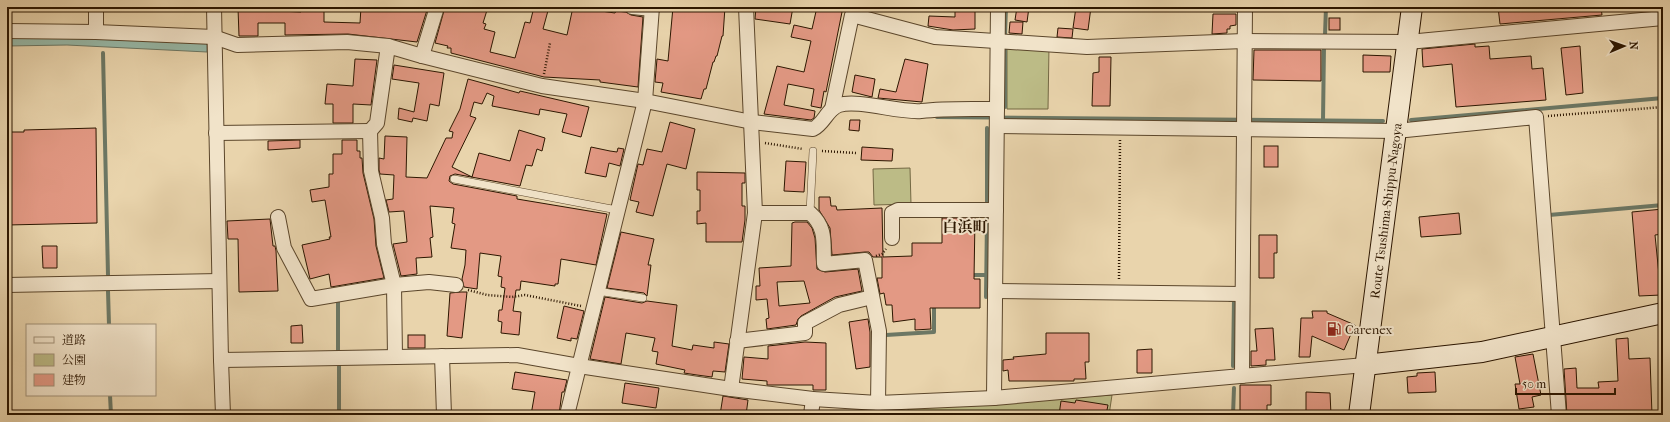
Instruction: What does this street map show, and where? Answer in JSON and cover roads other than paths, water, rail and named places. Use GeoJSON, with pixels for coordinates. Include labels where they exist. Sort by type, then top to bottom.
{"type":"FeatureCollection","features":[{"type":"Feature","properties":{"kind":"main road","name":"Route Tsushima-Shippu-Nagoya"},"geometry":{"type":"LineString","coordinates":[[1359,415],[1412,7]]}},
{"type":"Feature","properties":{"kind":"main road"},"geometry":{"type":"LineString","coordinates":[[1366,365],[1482,352],[1554,338],[1663,313]]}},
{"type":"Feature","properties":{"kind":"street"},"geometry":{"type":"LineString","coordinates":[[96,7],[96,32]]}},
{"type":"Feature","properties":{"kind":"street"},"geometry":{"type":"LineString","coordinates":[[214,7],[222,415]]}},
{"type":"Feature","properties":{"kind":"street"},"geometry":{"type":"LineString","coordinates":[[422,56],[437,7]]}},
{"type":"Feature","properties":{"kind":"street"},"geometry":{"type":"LineString","coordinates":[[567,415],[645,101],[652,8],[632,7]]}},
{"type":"Feature","properties":{"kind":"street"},"geometry":{"type":"LineString","coordinates":[[731,390],[755,213],[746,7]]}},
{"type":"Feature","properties":{"kind":"street"},"geometry":{"type":"LineString","coordinates":[[994,398],[998,7]]}},
{"type":"Feature","properties":{"kind":"street"},"geometry":{"type":"LineString","coordinates":[[1242,376],[1245,7]]}},
{"type":"Feature","properties":{"kind":"street"},"geometry":{"type":"LineString","coordinates":[[7,31],[96,32],[214,37],[237,45],[347,42],[388,46],[542,86],[645,101],[752,122],[813,129],[819,126],[832,109],[853,11],[935,37],[1087,47],[1244,41],[1408,42],[1663,18]]}},
{"type":"Feature","properties":{"kind":"street"},"geometry":{"type":"LineString","coordinates":[[388,46],[377,123],[370,131],[371,171],[382,218],[384,244],[394,285],[395,357]]}},
{"type":"Feature","properties":{"kind":"street"},"geometry":{"type":"LineString","coordinates":[[832,109],[844,104],[922,111],[936,108],[997,117],[1120,128],[1244,123],[1396,131],[1536,117],[1559,415]]}},
{"type":"Feature","properties":{"kind":"street"},"geometry":{"type":"LineString","coordinates":[[216,133],[370,131]]}},
{"type":"Feature","properties":{"kind":"street"},"geometry":{"type":"LineString","coordinates":[[892,238],[892,213],[898,210],[996,210]]}},
{"type":"Feature","properties":{"kind":"street"},"geometry":{"type":"LineString","coordinates":[[755,213],[810,213],[819,221],[822,229],[824,264],[864,260],[880,339],[878,403]]}},
{"type":"Feature","properties":{"kind":"street"},"geometry":{"type":"LineString","coordinates":[[278,216],[284,248],[311,299],[394,285],[429,282],[456,285]]}},
{"type":"Feature","properties":{"kind":"street"},"geometry":{"type":"LineString","coordinates":[[7,284],[219,281]]}},
{"type":"Feature","properties":{"kind":"street"},"geometry":{"type":"LineString","coordinates":[[995,291],[1242,294]]}},
{"type":"Feature","properties":{"kind":"street"},"geometry":{"type":"LineString","coordinates":[[737,340],[805,333],[805,323],[839,305],[872,297]]}},
{"type":"Feature","properties":{"kind":"street"},"geometry":{"type":"LineString","coordinates":[[221,360],[517,354],[579,366],[731,390],[813,399],[878,403],[994,398],[1366,365]]}},
{"type":"Feature","properties":{"kind":"street"},"geometry":{"type":"LineString","coordinates":[[442,356],[444,415]]}},
{"type":"Feature","properties":{"kind":"street"},"geometry":{"type":"LineString","coordinates":[[811,415],[813,399]]}},
{"type":"Feature","properties":{"kind":"lane"},"geometry":{"type":"LineString","coordinates":[[810,213],[813,150]]}},
{"type":"Feature","properties":{"kind":"lane"},"geometry":{"type":"LineString","coordinates":[[454,179],[617,210]]}},
{"type":"Feature","properties":{"kind":"lane"},"geometry":{"type":"LineString","coordinates":[[597,291],[643,298]]}},
{"type":"Feature","properties":{"kind":"waterway"},"geometry":{"type":"LineString","coordinates":[[1005,35],[1006,7]]}},
{"type":"Feature","properties":{"kind":"waterway"},"geometry":{"type":"LineString","coordinates":[[1325,35],[1326,7]]}},
{"type":"Feature","properties":{"kind":"waterway"},"geometry":{"type":"LineString","coordinates":[[1323,120],[1324,46]]}},
{"type":"Feature","properties":{"kind":"waterway"},"geometry":{"type":"LineString","coordinates":[[1005,47],[1005,107]]}},
{"type":"Feature","properties":{"kind":"waterway"},"geometry":{"type":"LineString","coordinates":[[103,53],[108,275]]}},
{"type":"Feature","properties":{"kind":"waterway"},"geometry":{"type":"LineString","coordinates":[[1411,120],[1663,98]]}},
{"type":"Feature","properties":{"kind":"waterway"},"geometry":{"type":"LineString","coordinates":[[937,117],[1383,121]]}},
{"type":"Feature","properties":{"kind":"waterway"},"geometry":{"type":"LineString","coordinates":[[987,128],[987,203]]}},
{"type":"Feature","properties":{"kind":"waterway"},"geometry":{"type":"LineString","coordinates":[[1549,215],[1663,205]]}},
{"type":"Feature","properties":{"kind":"waterway"},"geometry":{"type":"LineString","coordinates":[[986,297],[987,218]]}},
{"type":"Feature","properties":{"kind":"waterway"},"geometry":{"type":"LineString","coordinates":[[969,275],[986,275]]}},
{"type":"Feature","properties":{"kind":"waterway"},"geometry":{"type":"LineString","coordinates":[[108,291],[109,324]]}},
{"type":"Feature","properties":{"kind":"waterway"},"geometry":{"type":"LineString","coordinates":[[1230,300],[1234,300],[1233,366]]}},
{"type":"Feature","properties":{"kind":"waterway"},"geometry":{"type":"LineString","coordinates":[[338,301],[338,351]]}},
{"type":"Feature","properties":{"kind":"waterway"},"geometry":{"type":"LineString","coordinates":[[886,335],[934,332],[934,303]]}},
{"type":"Feature","properties":{"kind":"waterway"},"geometry":{"type":"LineString","coordinates":[[339,365],[339,415]]}},
{"type":"Feature","properties":{"kind":"waterway"},"geometry":{"type":"LineString","coordinates":[[1233,415],[1234,388]]}},
{"type":"Feature","properties":{"kind":"waterway"},"geometry":{"type":"LineString","coordinates":[[110,396],[111,415]]}},
{"type":"Feature","properties":{"kind":"place","name":"Carenex"},"geometry":{"type":"Point","coordinates":[1334,329]}},
{"type":"Feature","properties":{"kind":"district","name":"白浜町"},"geometry":{"type":"Point","coordinates":[965,227]}}]}
